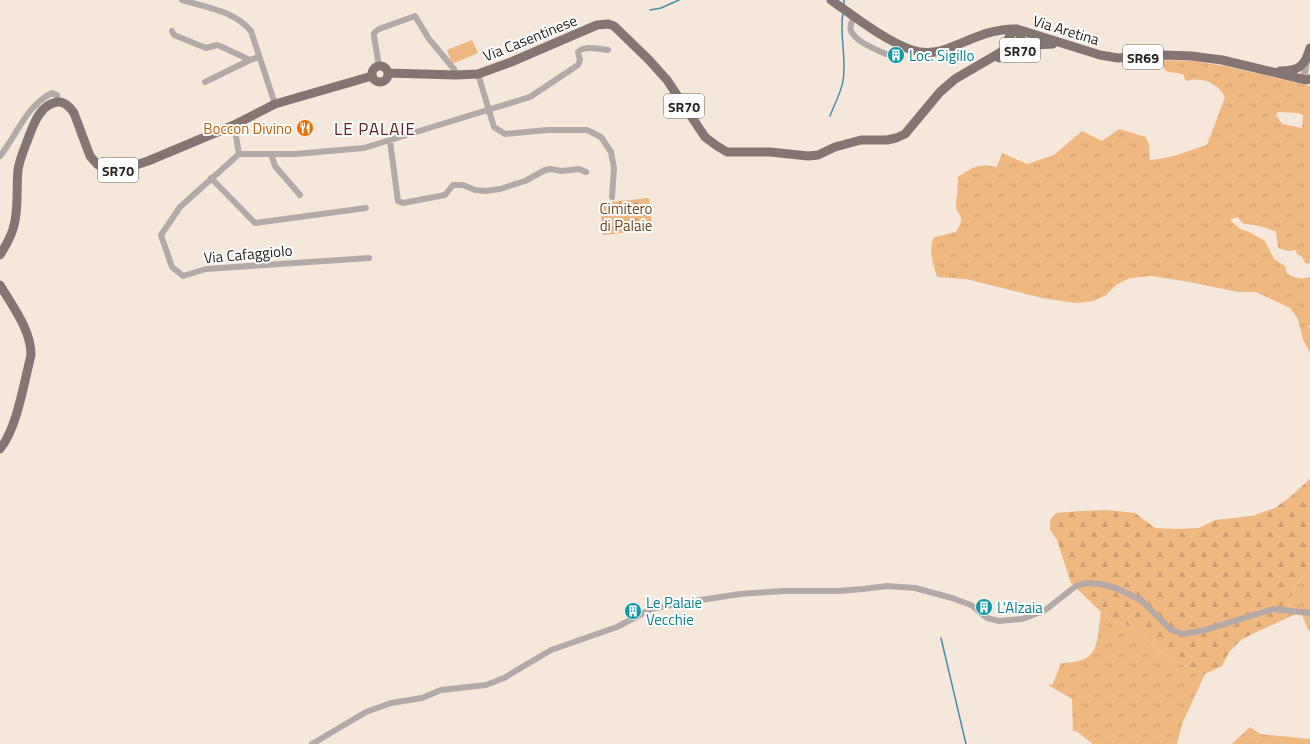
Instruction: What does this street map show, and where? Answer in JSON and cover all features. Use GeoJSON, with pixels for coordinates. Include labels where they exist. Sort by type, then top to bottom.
{"type":"FeatureCollection","features":[{"type":"Feature","properties":{"kind":"main road","name":"Via Aretina"},"geometry":{"type":"LineString","coordinates":[[831,0],[871,28],[901,45],[922,52],[931,53],[940,51],[1003,29],[1017,29],[1100,55],[1118,58],[1163,55],[1191,56],[1222,60],[1309,80]]}},
{"type":"Feature","properties":{"kind":"main road","name":"Via Casentinese"},"geometry":{"type":"LineString","coordinates":[[58,102],[64,103],[74,112],[90,156],[97,164],[110,170],[129,168],[234,125],[275,104],[372,76],[376,81],[381,82],[386,80],[388,73],[456,75],[478,74],[511,62],[597,25],[608,24],[617,28],[663,75],[705,137],[717,146],[727,152],[770,152],[808,156],[818,155],[835,147],[861,140],[887,140],[905,134],[940,92],[955,79],[1003,51],[1010,35],[1017,29],[1021,38],[1019,45],[1011,52],[998,58]]}},
{"type":"Feature","properties":{"kind":"main road","name":"SR70"},"geometry":{"type":"LineString","coordinates":[[991,32],[1002,34],[1006,40],[1006,45]]}},
{"type":"Feature","properties":{"kind":"main road","name":"Via Casentinese"},"geometry":{"type":"LineString","coordinates":[[975,67],[1034,45],[1066,44]]}},
{"type":"Feature","properties":{"kind":"main road"},"geometry":{"type":"LineString","coordinates":[[1222,60],[1280,71],[1289,71],[1302,65],[1309,51]]}},
{"type":"Feature","properties":{"kind":"main road"},"geometry":{"type":"LineString","coordinates":[[372,76],[373,71],[378,66],[384,67],[388,73]]}},
{"type":"Feature","properties":{"kind":"main road"},"geometry":{"type":"LineString","coordinates":[[0,255],[12,235],[15,224],[18,169],[31,133],[37,118],[43,109],[48,104],[58,102]]}},
{"type":"Feature","properties":{"kind":"main road"},"geometry":{"type":"LineString","coordinates":[[0,285],[22,323],[31,346],[31,355],[13,425],[5,443],[0,449]]}},
{"type":"Feature","properties":{"kind":"street"},"geometry":{"type":"LineString","coordinates":[[182,0],[224,12],[243,22],[251,31],[275,104]]}},
{"type":"Feature","properties":{"kind":"street"},"geometry":{"type":"LineString","coordinates":[[378,66],[374,33],[379,29],[415,16],[423,30],[454,69],[456,75]]}},
{"type":"Feature","properties":{"kind":"street"},"geometry":{"type":"LineString","coordinates":[[854,16],[850,24],[851,30],[855,36],[868,46],[886,54]]}},
{"type":"Feature","properties":{"kind":"street"},"geometry":{"type":"LineString","coordinates":[[172,31],[174,35],[206,48],[217,45],[250,60]]}},
{"type":"Feature","properties":{"kind":"street"},"geometry":{"type":"LineString","coordinates":[[234,125],[239,154],[295,154],[364,148],[530,97],[578,65],[580,60],[578,52],[580,50],[585,48],[608,50]]}},
{"type":"Feature","properties":{"kind":"street"},"geometry":{"type":"LineString","coordinates":[[1309,51],[1304,76],[1309,80]]}},
{"type":"Feature","properties":{"kind":"street"},"geometry":{"type":"LineString","coordinates":[[205,82],[259,57]]}},
{"type":"Feature","properties":{"kind":"street"},"geometry":{"type":"LineString","coordinates":[[478,74],[494,127],[505,134],[547,130],[587,130],[600,137],[611,152],[614,168],[612,197]]}},
{"type":"Feature","properties":{"kind":"street"},"geometry":{"type":"LineString","coordinates":[[0,156],[26,115],[45,96],[52,93],[57,95],[58,102]]}},
{"type":"Feature","properties":{"kind":"street"},"geometry":{"type":"LineString","coordinates":[[390,141],[398,200],[402,203],[445,195],[453,185],[463,185],[475,190],[486,191],[500,189],[525,181],[545,170],[550,169],[562,171],[579,168],[586,172]]}},
{"type":"Feature","properties":{"kind":"street","name":"Via Cafaggiolo"},"geometry":{"type":"LineString","coordinates":[[239,154],[180,207],[161,235],[172,267],[183,276],[206,269],[369,258]]}},
{"type":"Feature","properties":{"kind":"street"},"geometry":{"type":"LineString","coordinates":[[271,154],[275,166],[300,195]]}},
{"type":"Feature","properties":{"kind":"street","name":"Via Cafaggiolo"},"geometry":{"type":"LineString","coordinates":[[211,178],[255,223],[366,208]]}},
{"type":"Feature","properties":{"kind":"street"},"geometry":{"type":"LineString","coordinates":[[312,744],[366,712],[391,703],[422,698],[441,690],[486,685],[504,678],[551,650],[617,627],[651,609],[740,594],[784,591],[838,591],[887,586],[908,588],[952,598],[971,605],[987,618],[999,621],[1022,619],[1044,610],[1076,586],[1086,583],[1101,584],[1118,589],[1141,600],[1171,630],[1183,634],[1205,630],[1273,609],[1310,613]]}},
{"type":"Feature","properties":{"kind":"green space"},"geometry":{"type":"Polygon","coordinates":[[[472,40],[478,53],[452,64],[447,50],[472,40]]]}},
{"type":"Feature","properties":{"kind":"green space"},"geometry":{"type":"Polygon","coordinates":[[[1160,60],[1192,61],[1225,66],[1310,86],[1310,263],[1306,264],[1302,257],[1297,254],[1296,250],[1288,251],[1278,248],[1276,232],[1261,226],[1244,224],[1237,217],[1230,220],[1240,229],[1265,241],[1274,259],[1285,266],[1287,274],[1298,278],[1310,277],[1310,325],[1308,328],[1310,327],[1310,353],[1303,340],[1298,319],[1290,308],[1256,292],[1238,292],[1151,276],[1130,278],[1116,285],[1106,295],[1094,301],[1075,303],[1042,298],[966,279],[937,277],[931,252],[934,237],[956,232],[961,222],[961,218],[956,207],[958,177],[976,167],[985,165],[997,167],[1002,153],[1027,164],[1054,155],[1082,131],[1102,141],[1119,129],[1146,137],[1149,145],[1150,160],[1172,156],[1207,145],[1225,97],[1214,84],[1198,79],[1186,81],[1184,75],[1167,72],[1160,60]],[[1278,112],[1275,117],[1277,116],[1282,124],[1302,128],[1303,115],[1298,113],[1278,112]]]}},
{"type":"Feature","properties":{"kind":"green space","name":"Cimitero di Palaie"},"geometry":{"type":"Polygon","coordinates":[[[649,198],[652,230],[603,235],[600,203],[649,198]]]}},
{"type":"Feature","properties":{"kind":"green space"},"geometry":{"type":"Polygon","coordinates":[[[1310,479],[1310,571],[1299,581],[1292,592],[1287,618],[1242,639],[1229,652],[1222,666],[1205,674],[1163,654],[1132,627],[1113,621],[1101,612],[1071,583],[1057,540],[1050,530],[1050,520],[1056,513],[1107,510],[1135,513],[1155,528],[1199,528],[1215,520],[1252,516],[1275,508],[1310,479]]]}},
{"type":"Feature","properties":{"kind":"green space"},"geometry":{"type":"Polygon","coordinates":[[[1310,571],[1310,631],[1308,630],[1301,612],[1287,618],[1292,592],[1299,581],[1310,571]]]}},
{"type":"Feature","properties":{"kind":"green space"},"geometry":{"type":"Polygon","coordinates":[[[1101,612],[1113,621],[1132,627],[1163,654],[1205,674],[1182,724],[1177,744],[1093,744],[1076,731],[1073,731],[1072,699],[1048,685],[1053,684],[1061,663],[1083,660],[1094,650],[1097,642],[1101,612]]]}},
{"type":"Feature","properties":{"kind":"green space"},"geometry":{"type":"Polygon","coordinates":[[[1250,727],[1260,734],[1310,739],[1310,744],[1232,744],[1250,727]]]}},
{"type":"Feature","properties":{"kind":"waterway"},"geometry":{"type":"LineString","coordinates":[[650,10],[661,8],[679,0]]}},
{"type":"Feature","properties":{"kind":"waterway"},"geometry":{"type":"LineString","coordinates":[[844,0],[844,5]]}},
{"type":"Feature","properties":{"kind":"waterway"},"geometry":{"type":"LineString","coordinates":[[830,116],[843,81],[843,12]]}},
{"type":"Feature","properties":{"kind":"waterway"},"geometry":{"type":"LineString","coordinates":[[941,638],[966,744]]}},
{"type":"Feature","properties":{"kind":"place","name":"Loc. Sigillo"},"geometry":{"type":"Point","coordinates":[896,55]}},
{"type":"Feature","properties":{"kind":"place","name":"Boccon Divino"},"geometry":{"type":"Point","coordinates":[305,128]}},
{"type":"Feature","properties":{"kind":"place","name":"L'Alzaia"},"geometry":{"type":"Point","coordinates":[984,607]}},
{"type":"Feature","properties":{"kind":"place","name":"Le Palaie Vecchie"},"geometry":{"type":"Point","coordinates":[633,611]}},
{"type":"Feature","properties":{"kind":"district","name":"LE PALAIE"},"geometry":{"type":"Point","coordinates":[375,129]}}]}
